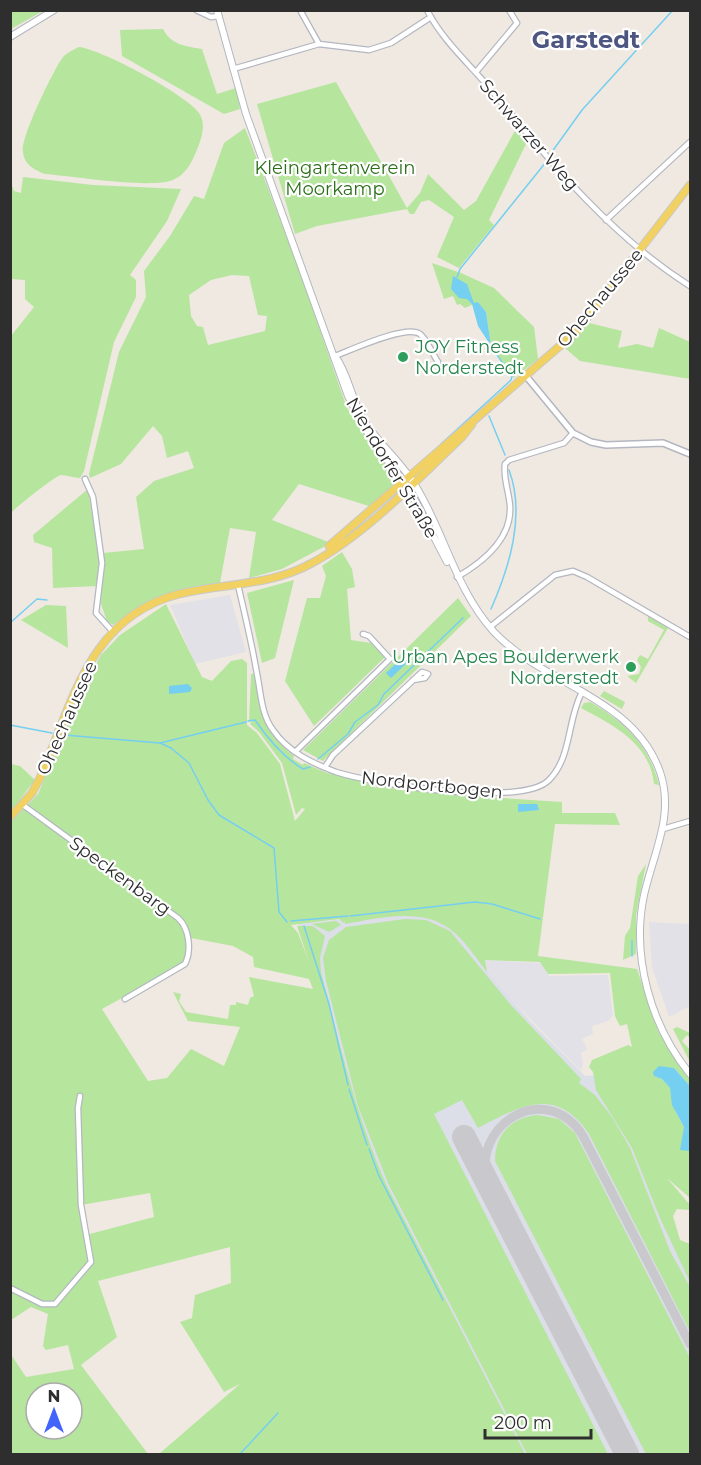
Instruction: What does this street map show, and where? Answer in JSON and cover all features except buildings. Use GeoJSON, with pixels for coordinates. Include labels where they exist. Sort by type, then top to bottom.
{"type":"FeatureCollection","features":[{"type":"Feature","properties":{"kind":"main road"},"geometry":{"type":"LineString","coordinates":[[10,37],[52,12]]}},
{"type":"Feature","properties":{"kind":"main road","name":"Niendorfer Straße"},"geometry":{"type":"LineString","coordinates":[[218,13],[233,69],[271,183],[335,356],[341,364],[362,417],[409,482],[452,572],[490,627],[521,657],[582,692],[629,723],[651,752],[665,790],[663,829],[643,906],[642,962],[648,992],[662,1029],[690,1074]]}},
{"type":"Feature","properties":{"kind":"main road","name":"Ohechaussee"},"geometry":{"type":"LineString","coordinates":[[10,817],[23,806],[40,778],[84,669],[114,633],[150,606],[179,594],[238,585],[296,570],[335,542],[462,437],[472,424],[576,332],[690,185]]}},
{"type":"Feature","properties":{"kind":"street"},"geometry":{"type":"LineString","coordinates":[[196,10],[211,17],[218,13]]}},
{"type":"Feature","properties":{"kind":"street"},"geometry":{"type":"LineString","coordinates":[[300,10],[318,44]]}},
{"type":"Feature","properties":{"kind":"street","name":"Schwarzer Weg"},"geometry":{"type":"LineString","coordinates":[[427,10],[533,144],[606,220],[641,249],[690,284]]}},
{"type":"Feature","properties":{"kind":"street"},"geometry":{"type":"LineString","coordinates":[[476,72],[517,23],[509,10]]}},
{"type":"Feature","properties":{"kind":"street"},"geometry":{"type":"LineString","coordinates":[[233,69],[318,44],[369,50],[391,43],[431,17]]}},
{"type":"Feature","properties":{"kind":"street"},"geometry":{"type":"LineString","coordinates":[[606,220],[690,142]]}},
{"type":"Feature","properties":{"kind":"street"},"geometry":{"type":"LineString","coordinates":[[335,356],[400,332],[413,331],[422,336],[438,362]]}},
{"type":"Feature","properties":{"kind":"street"},"geometry":{"type":"LineString","coordinates":[[526,376],[573,433],[591,442],[606,445],[663,443],[690,454]]}},
{"type":"Feature","properties":{"kind":"street"},"geometry":{"type":"LineString","coordinates":[[457,577],[486,556],[505,535],[510,506],[505,464],[509,460],[564,443],[573,433]]}},
{"type":"Feature","properties":{"kind":"street"},"geometry":{"type":"LineString","coordinates":[[85,479],[93,497],[102,564],[96,613],[114,633]]}},
{"type":"Feature","properties":{"kind":"street"},"geometry":{"type":"LineString","coordinates":[[490,627],[555,575],[568,571],[587,577],[690,637]]}},
{"type":"Feature","properties":{"kind":"street","name":"Nordportbogen"},"geometry":{"type":"LineString","coordinates":[[238,585],[266,718],[278,738],[295,752],[325,767],[357,777],[460,792],[510,794],[533,790],[547,783],[560,766],[573,712],[582,692]]}},
{"type":"Feature","properties":{"kind":"street"},"geometry":{"type":"LineString","coordinates":[[295,752],[390,659],[369,636],[363,634]]}},
{"type":"Feature","properties":{"kind":"street"},"geometry":{"type":"LineString","coordinates":[[325,767],[333,755],[413,680]]}},
{"type":"Feature","properties":{"kind":"street","name":"Speckenbarg"},"geometry":{"type":"LineString","coordinates":[[23,806],[178,918],[185,926],[189,955],[185,964],[125,999]]}},
{"type":"Feature","properties":{"kind":"street"},"geometry":{"type":"LineString","coordinates":[[663,829],[690,821]]}},
{"type":"Feature","properties":{"kind":"street"},"geometry":{"type":"LineString","coordinates":[[10,1288],[42,1304],[55,1304],[91,1262],[81,1205],[78,1108],[80,1096]]}},
{"type":"Feature","properties":{"kind":"shaded area"},"geometry":{"type":"Polygon","coordinates":[[[230,595],[246,652],[195,664],[170,605],[230,595]]]}},
{"type":"Feature","properties":{"kind":"shaded area"},"geometry":{"type":"Polygon","coordinates":[[[474,905],[487,972],[531,1022],[585,1076],[600,1075],[690,1279],[690,1454],[520,1454],[461,1333],[369,1163],[327,1007],[298,924],[474,905]]]}},
{"type":"Feature","properties":{"kind":"shaded area"},"geometry":{"type":"Polygon","coordinates":[[[649,922],[690,924],[690,1006],[669,1017],[652,967],[649,922]]]}},
{"type":"Feature","properties":{"kind":"shaded area"},"geometry":{"type":"Polygon","coordinates":[[[485,960],[542,963],[549,976],[608,975],[613,1015],[608,1021],[592,1026],[593,1034],[582,1039],[587,1049],[581,1053],[583,1064],[581,1071],[501,989],[487,972],[485,960]]]}},
{"type":"Feature","properties":{"kind":"green space"},"geometry":{"type":"Polygon","coordinates":[[[11,10],[43,11],[11,29],[11,10]]]}},
{"type":"Feature","properties":{"kind":"green space"},"geometry":{"type":"Polygon","coordinates":[[[163,29],[174,42],[202,49],[217,94],[236,88],[240,109],[224,114],[122,56],[120,30],[163,29]]]}},
{"type":"Feature","properties":{"kind":"green space"},"geometry":{"type":"Polygon","coordinates":[[[79,47],[105,56],[143,74],[178,95],[199,113],[203,122],[201,138],[192,161],[181,175],[173,180],[162,182],[130,183],[45,174],[28,164],[24,157],[23,144],[38,104],[63,57],[79,47]]]}},
{"type":"Feature","properties":{"kind":"green space","name":"Kleingartenverein Moorkamp"},"geometry":{"type":"Polygon","coordinates":[[[336,82],[407,208],[420,193],[428,174],[464,210],[476,201],[517,127],[527,142],[489,220],[494,225],[459,268],[437,257],[454,217],[429,200],[421,202],[414,214],[410,214],[407,209],[317,226],[295,234],[257,104],[336,82]]]}},
{"type":"Feature","properties":{"kind":"green space"},"geometry":{"type":"Polygon","coordinates":[[[245,128],[298,267],[347,408],[395,479],[394,484],[372,507],[299,484],[272,520],[331,543],[282,569],[249,578],[256,532],[230,528],[220,583],[164,597],[113,625],[107,621],[101,604],[103,553],[144,549],[136,497],[154,481],[194,468],[188,451],[167,458],[162,436],[153,426],[121,464],[90,478],[89,474],[119,352],[146,297],[144,271],[170,236],[194,196],[204,199],[224,143],[245,128]],[[232,275],[211,280],[189,295],[191,316],[197,326],[203,327],[208,345],[265,331],[267,316],[258,315],[249,276],[232,275]]]}},
{"type":"Feature","properties":{"kind":"green space"},"geometry":{"type":"Polygon","coordinates":[[[23,177],[93,185],[181,189],[167,221],[130,275],[136,280],[136,297],[114,342],[84,471],[80,478],[61,475],[57,477],[11,513],[11,336],[34,307],[25,299],[25,280],[11,279],[11,182],[14,191],[21,193],[23,177]]]}},
{"type":"Feature","properties":{"kind":"green space"},"geometry":{"type":"Polygon","coordinates":[[[432,263],[494,288],[534,327],[538,359],[514,378],[491,346],[486,312],[478,302],[465,308],[460,304],[457,305],[453,296],[444,299],[432,263]]]}},
{"type":"Feature","properties":{"kind":"green space"},"geometry":{"type":"Polygon","coordinates":[[[589,323],[622,331],[618,348],[637,344],[653,348],[659,328],[690,342],[690,379],[580,361],[565,348],[589,323]]]}},
{"type":"Feature","properties":{"kind":"green space"},"geometry":{"type":"Polygon","coordinates":[[[88,489],[100,562],[98,586],[53,588],[52,548],[34,542],[33,535],[88,489]]]}},
{"type":"Feature","properties":{"kind":"green space"},"geometry":{"type":"Polygon","coordinates":[[[342,552],[352,569],[355,587],[347,589],[351,640],[371,643],[385,657],[314,726],[285,681],[307,598],[320,598],[326,576],[322,566],[342,552]]]}},
{"type":"Feature","properties":{"kind":"green space"},"geometry":{"type":"Polygon","coordinates":[[[294,580],[275,658],[262,663],[247,593],[294,580]]]}},
{"type":"Feature","properties":{"kind":"green space"},"geometry":{"type":"Polygon","coordinates":[[[458,598],[471,616],[323,761],[303,750],[458,598]]]}},
{"type":"Feature","properties":{"kind":"green space"},"geometry":{"type":"Polygon","coordinates":[[[166,604],[202,677],[212,681],[231,661],[242,659],[247,663],[247,725],[257,733],[280,764],[295,821],[305,809],[302,808],[296,815],[282,763],[259,732],[250,724],[252,721],[249,722],[251,674],[254,674],[261,710],[269,729],[294,756],[293,759],[303,765],[304,763],[327,773],[373,783],[376,789],[377,783],[457,795],[562,802],[562,813],[615,813],[620,825],[555,824],[538,956],[637,969],[658,1031],[690,1080],[690,1086],[674,1068],[654,1076],[662,1079],[670,1088],[675,1111],[684,1127],[683,1138],[690,1150],[690,1198],[667,1178],[690,1205],[690,1210],[677,1209],[673,1216],[680,1240],[690,1244],[690,1282],[660,1218],[632,1148],[596,1090],[593,1072],[589,1067],[592,1060],[628,1045],[632,1047],[627,1024],[620,1026],[615,1016],[610,973],[548,974],[540,962],[485,960],[487,972],[450,929],[439,922],[413,916],[371,919],[345,924],[345,921],[344,923],[339,919],[291,925],[298,933],[309,962],[297,926],[313,926],[325,936],[320,958],[321,972],[349,1080],[375,1158],[386,1184],[525,1454],[159,1454],[240,1384],[224,1392],[180,1322],[192,1318],[195,1295],[231,1283],[230,1247],[98,1281],[117,1337],[81,1365],[148,1454],[11,1454],[10,1353],[26,1377],[74,1369],[68,1345],[46,1350],[43,1346],[48,1314],[31,1307],[11,1320],[11,822],[38,794],[85,683],[101,655],[120,635],[166,604]],[[186,937],[187,955],[184,964],[102,1009],[148,1081],[167,1078],[191,1049],[224,1066],[240,1027],[188,1021],[173,992],[181,994],[179,1001],[186,1012],[228,1019],[230,1005],[236,1005],[236,1002],[248,1005],[250,998],[254,996],[249,977],[313,989],[309,979],[254,967],[253,957],[233,946],[186,937]],[[150,1193],[81,1205],[86,1235],[154,1217],[150,1193]]]}},
{"type":"Feature","properties":{"kind":"green space"},"geometry":{"type":"Polygon","coordinates":[[[46,605],[66,606],[68,648],[21,620],[46,605]]]}},
{"type":"Feature","properties":{"kind":"green space"},"geometry":{"type":"Polygon","coordinates":[[[648,616],[668,628],[636,683],[627,676],[639,674],[641,667],[637,660],[640,655],[648,659],[664,630],[648,621],[648,616]]]}},
{"type":"Feature","properties":{"kind":"green space"},"geometry":{"type":"Polygon","coordinates":[[[604,691],[625,702],[622,709],[600,696],[604,691]]]}},
{"type":"Feature","properties":{"kind":"green space"},"geometry":{"type":"Polygon","coordinates":[[[590,702],[614,718],[634,736],[649,758],[659,785],[654,784],[651,770],[638,746],[605,721],[581,708],[584,703],[590,702]]]}},
{"type":"Feature","properties":{"kind":"green space"},"geometry":{"type":"Polygon","coordinates":[[[11,764],[20,766],[35,780],[11,811],[11,764]]]}},
{"type":"Feature","properties":{"kind":"green space"},"geometry":{"type":"Polygon","coordinates":[[[646,864],[636,915],[636,954],[623,960],[625,936],[630,928],[638,876],[646,864]]]}},
{"type":"Feature","properties":{"kind":"green space"},"geometry":{"type":"Polygon","coordinates":[[[405,919],[426,920],[450,931],[510,1004],[581,1079],[579,1083],[595,1095],[612,1117],[630,1148],[670,1251],[690,1287],[690,1332],[589,1134],[564,1109],[537,1104],[523,1107],[478,1128],[462,1100],[434,1114],[608,1454],[527,1454],[388,1183],[358,1106],[326,981],[323,958],[329,940],[346,927],[405,919]]]}},
{"type":"Feature","properties":{"kind":"green space"},"geometry":{"type":"Polygon","coordinates":[[[336,921],[341,925],[329,932],[312,924],[336,921]]]}},
{"type":"Feature","properties":{"kind":"green space"},"geometry":{"type":"Polygon","coordinates":[[[677,1027],[690,1033],[690,1038],[687,1035],[682,1041],[690,1050],[690,1062],[673,1029],[677,1027]]]}},
{"type":"Feature","properties":{"kind":"green space"},"geometry":{"type":"Polygon","coordinates":[[[538,1115],[559,1119],[575,1133],[690,1358],[690,1454],[646,1454],[495,1161],[498,1143],[507,1129],[520,1119],[538,1115]]]}},
{"type":"Feature","properties":{"kind":"water"},"geometry":{"type":"Polygon","coordinates":[[[453,276],[467,284],[474,303],[478,302],[486,312],[491,346],[478,326],[472,304],[467,299],[459,298],[451,289],[453,276]]]}},
{"type":"Feature","properties":{"kind":"water"},"geometry":{"type":"Polygon","coordinates":[[[405,655],[410,660],[391,678],[386,673],[405,655]]]}},
{"type":"Feature","properties":{"kind":"water"},"geometry":{"type":"Polygon","coordinates":[[[188,684],[192,688],[190,692],[169,694],[169,686],[188,684]]]}},
{"type":"Feature","properties":{"kind":"water"},"geometry":{"type":"Polygon","coordinates":[[[518,804],[537,804],[539,810],[518,812],[518,804]]]}},
{"type":"Feature","properties":{"kind":"water"},"geometry":{"type":"Polygon","coordinates":[[[659,1066],[674,1068],[690,1086],[689,1151],[680,1150],[684,1127],[672,1105],[670,1088],[662,1079],[654,1076],[653,1072],[659,1066]]]}},
{"type":"Feature","properties":{"kind":"waterway"},"geometry":{"type":"LineString","coordinates":[[549,156],[582,110],[673,10]]}},
{"type":"Feature","properties":{"kind":"waterway"},"geometry":{"type":"LineString","coordinates":[[457,277],[460,269],[546,162]]}},
{"type":"Feature","properties":{"kind":"waterway"},"geometry":{"type":"LineString","coordinates":[[441,444],[511,380],[512,376],[490,345]]}},
{"type":"Feature","properties":{"kind":"waterway"},"geometry":{"type":"LineString","coordinates":[[489,416],[505,455]]}},
{"type":"Feature","properties":{"kind":"waterway"},"geometry":{"type":"LineString","coordinates":[[491,609],[509,559],[516,523],[514,487],[509,470]]}},
{"type":"Feature","properties":{"kind":"waterway"},"geometry":{"type":"LineString","coordinates":[[10,623],[37,599],[47,600]]}},
{"type":"Feature","properties":{"kind":"waterway"},"geometry":{"type":"LineString","coordinates":[[318,759],[348,734],[355,722],[378,705],[384,694],[463,618]]}},
{"type":"Feature","properties":{"kind":"waterway"},"geometry":{"type":"LineString","coordinates":[[248,721],[255,720],[276,747],[289,759],[303,769],[310,767]]}},
{"type":"Feature","properties":{"kind":"waterway"},"geometry":{"type":"LineString","coordinates":[[160,743],[246,722]]}},
{"type":"Feature","properties":{"kind":"waterway"},"geometry":{"type":"LineString","coordinates":[[10,725],[52,733]]}},
{"type":"Feature","properties":{"kind":"waterway"},"geometry":{"type":"LineString","coordinates":[[64,735],[160,743],[171,748],[189,763],[208,800],[219,815],[274,848],[279,912],[287,922]]}},
{"type":"Feature","properties":{"kind":"waterway"},"geometry":{"type":"LineString","coordinates":[[350,916],[475,902],[492,904],[540,919]]}},
{"type":"Feature","properties":{"kind":"waterway"},"geometry":{"type":"LineString","coordinates":[[291,921],[348,916]]}},
{"type":"Feature","properties":{"kind":"waterway"},"geometry":{"type":"LineString","coordinates":[[304,926],[329,1004],[348,1085]]}},
{"type":"Feature","properties":{"kind":"waterway"},"geometry":{"type":"LineString","coordinates":[[632,941],[632,956]]}},
{"type":"Feature","properties":{"kind":"waterway"},"geometry":{"type":"LineString","coordinates":[[349,1089],[367,1145]]}},
{"type":"Feature","properties":{"kind":"waterway"},"geometry":{"type":"LineString","coordinates":[[369,1149],[379,1176],[443,1300]]}},
{"type":"Feature","properties":{"kind":"waterway"},"geometry":{"type":"LineString","coordinates":[[240,1454],[278,1413]]}},
{"type":"Feature","properties":{"kind":"taxiway"},"geometry":{"type":"LineString","coordinates":[[489,1187],[485,1164],[489,1144],[500,1128],[514,1116],[532,1110],[550,1111],[568,1119],[583,1136],[690,1344]]}},
{"type":"Feature","properties":{"kind":"runway"},"geometry":{"type":"LineString","coordinates":[[464,1137],[627,1454]]}},
{"type":"Feature","properties":{"kind":"place","name":"JOY Fitness Norderstedt"},"geometry":{"type":"Point","coordinates":[403,357]}},
{"type":"Feature","properties":{"kind":"place","name":"Urban Apes Boulderwerk Norderstedt"},"geometry":{"type":"Point","coordinates":[631,667]}},
{"type":"Feature","properties":{"kind":"district","name":"Garstedt"},"geometry":{"type":"Point","coordinates":[586,40]}}]}
